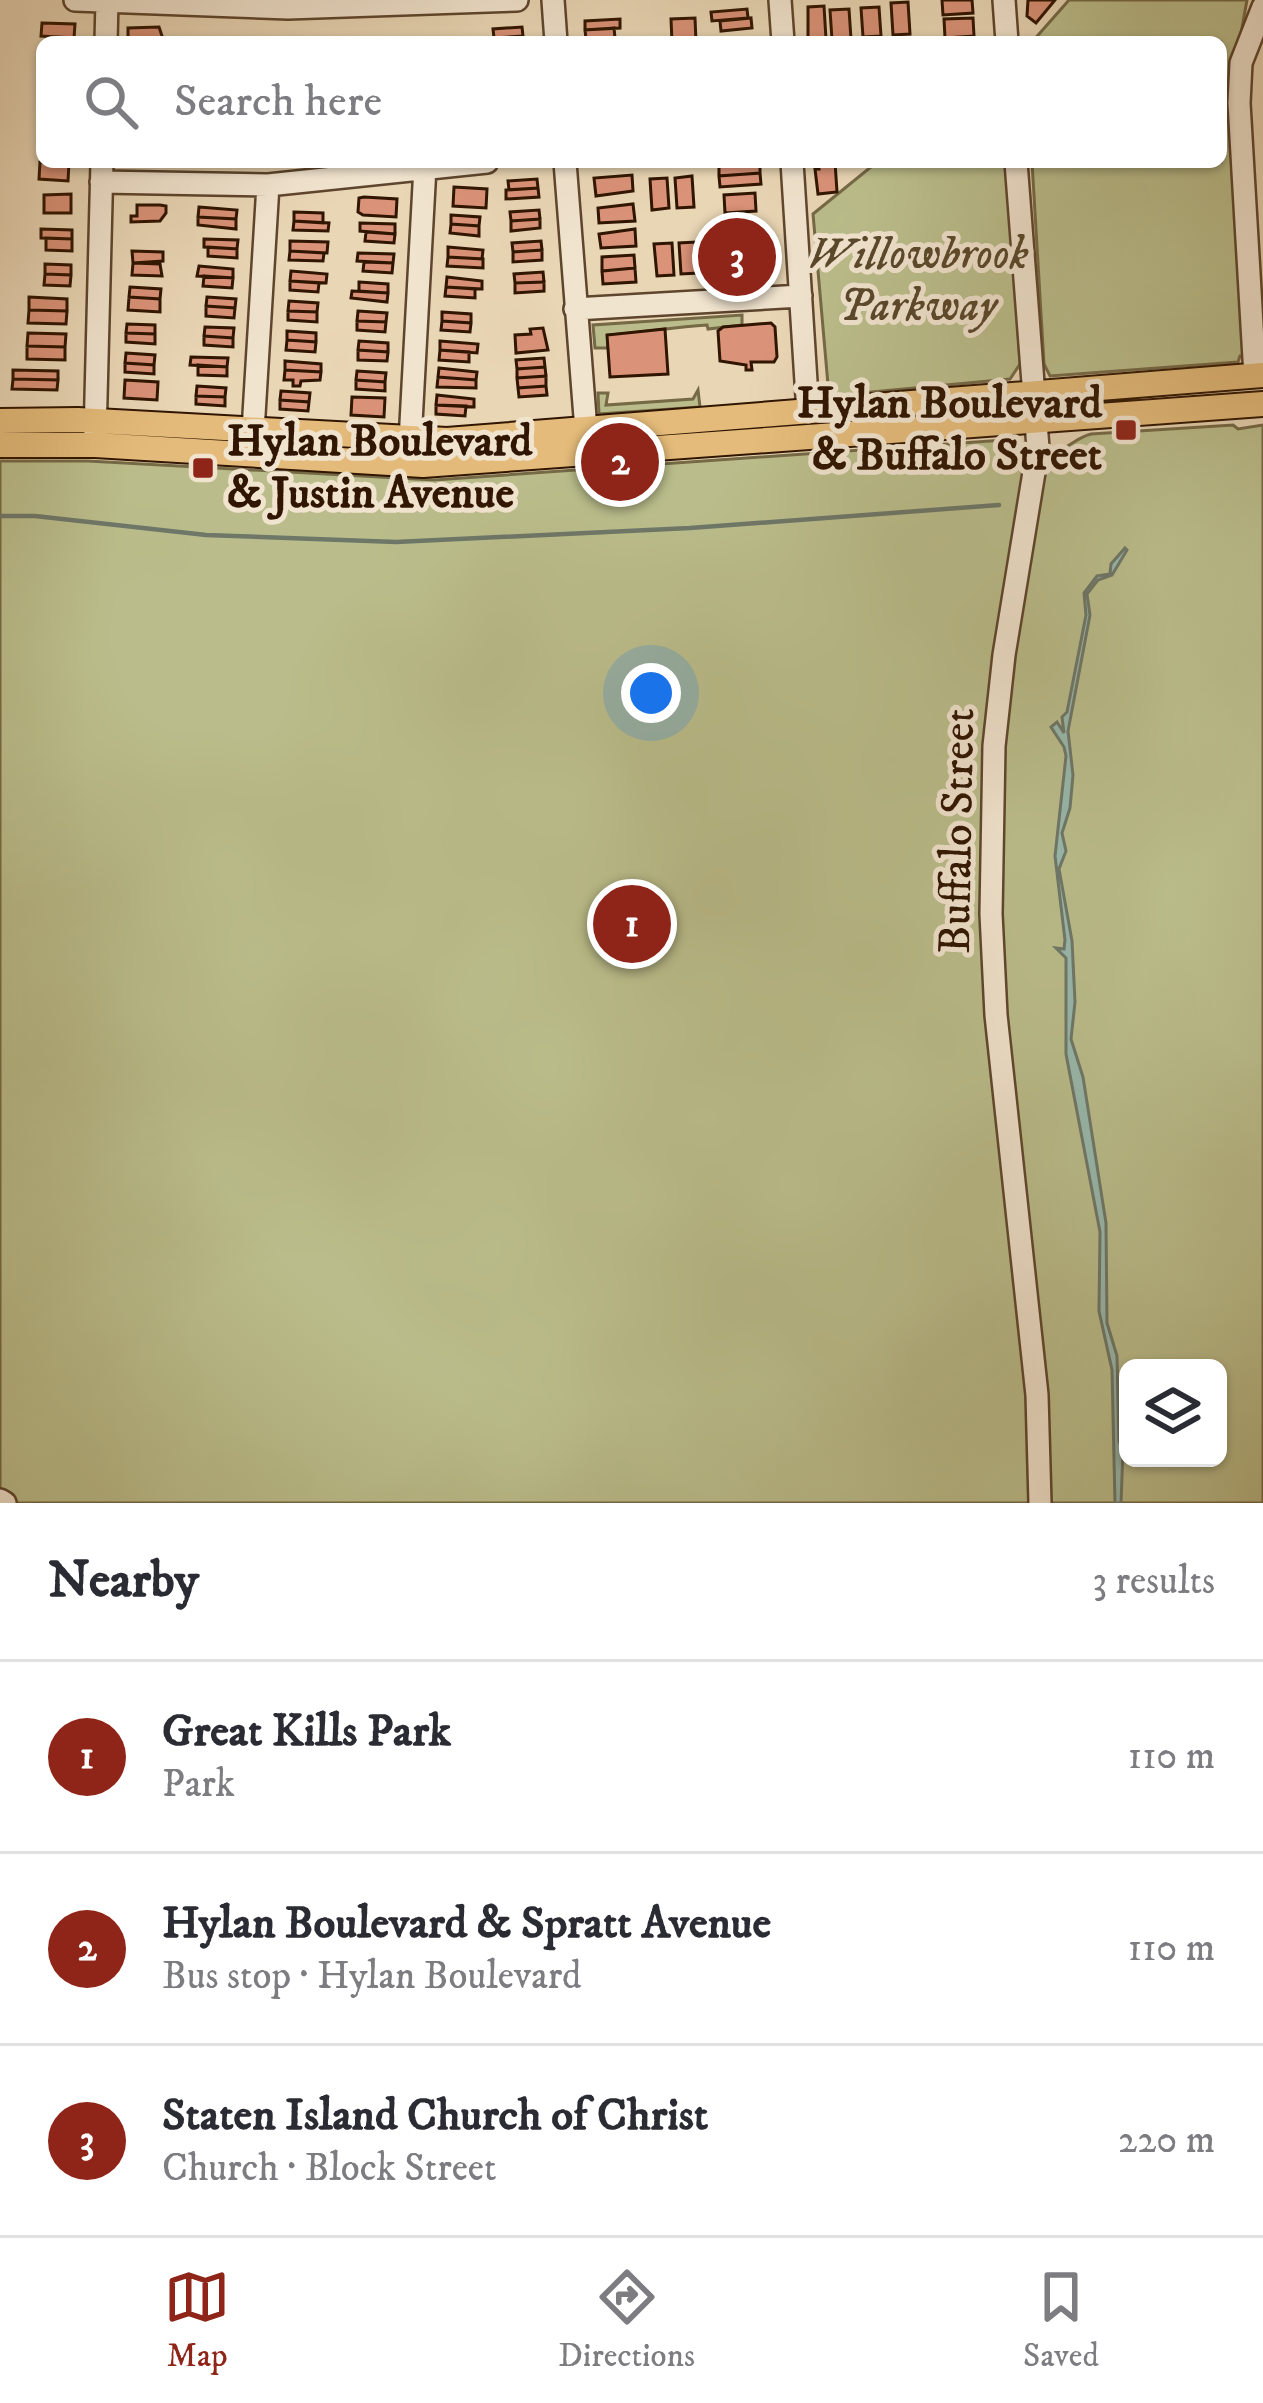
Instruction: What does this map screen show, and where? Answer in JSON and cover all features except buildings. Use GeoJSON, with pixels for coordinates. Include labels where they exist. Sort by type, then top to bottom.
{"type":"FeatureCollection","features":[{"type":"Feature","properties":{"kind":"main road"},"geometry":{"type":"LineString","coordinates":[[0,445],[95,433],[254,431],[410,441],[1259,376]]}},
{"type":"Feature","properties":{"kind":"main road"},"geometry":{"type":"LineString","coordinates":[[0,422],[423,465],[1263,404]]}},
{"type":"Feature","properties":{"kind":"street"},"geometry":{"type":"LineString","coordinates":[[75,0],[305,8],[517,0]]}},
{"type":"Feature","properties":{"kind":"street"},"geometry":{"type":"LineString","coordinates":[[553,0],[556,36]]}},
{"type":"Feature","properties":{"kind":"street"},"geometry":{"type":"LineString","coordinates":[[779,0],[782,36]]}},
{"type":"Feature","properties":{"kind":"street"},"geometry":{"type":"LineString","coordinates":[[1004,0],[1007,36]]}},
{"type":"Feature","properties":{"kind":"street"},"geometry":{"type":"LineString","coordinates":[[106,36],[107,1]]}},
{"type":"Feature","properties":{"kind":"street"},"geometry":{"type":"LineString","coordinates":[[1259,376],[1239,103],[1241,64],[1263,7]]}},
{"type":"Feature","properties":{"kind":"street"},"geometry":{"type":"LineString","coordinates":[[95,433],[102,172],[268,185],[416,168]]}},
{"type":"Feature","properties":{"kind":"street"},"geometry":{"type":"LineString","coordinates":[[410,441],[425,168]]}},
{"type":"Feature","properties":{"kind":"street"},"geometry":{"type":"LineString","coordinates":[[565,168],[586,430]]}},
{"type":"Feature","properties":{"kind":"street"},"geometry":{"type":"LineString","coordinates":[[792,168],[808,413]]}},
{"type":"Feature","properties":{"kind":"street","name":"Buffalo Street"},"geometry":{"type":"LineString","coordinates":[[1016,168],[1036,422],[1034,488],[1004,655],[994,746],[990,855],[996,1015],[1037,1395],[1040,1503]]}},
{"type":"Feature","properties":{"kind":"street"},"geometry":{"type":"LineString","coordinates":[[254,431],[268,185]]}},
{"type":"Feature","properties":{"kind":"street"},"geometry":{"type":"LineString","coordinates":[[575,309],[800,296]]}},
{"type":"Feature","properties":{"kind":"green space","name":"Willowbrook Parkway"},"geometry":{"type":"Polygon","coordinates":[[[1069,0],[1247,0],[1233,78],[1245,356],[1238,362],[1050,376],[1044,364],[1032,168],[1227,168],[1227,36],[1037,36],[1069,0]]]}},
{"type":"Feature","properties":{"kind":"green space","name":"Willowbrook Parkway"},"geometry":{"type":"Polygon","coordinates":[[[870,168],[1008,168],[1020,364],[1010,379],[829,396],[813,214],[870,168]]]}},
{"type":"Feature","properties":{"kind":"green space"},"geometry":{"type":"Polygon","coordinates":[[[742,315],[742,325],[608,335],[608,348],[595,348],[593,325],[742,315]]]}},
{"type":"Feature","properties":{"kind":"green space"},"geometry":{"type":"Polygon","coordinates":[[[698,390],[700,407],[599,414],[598,393],[608,393],[606,405],[693,399],[698,390]]]}},
{"type":"Feature","properties":{"kind":"green space"},"geometry":{"type":"Polygon","coordinates":[[[1263,425],[1263,1503],[0,1503],[0,461],[88,461],[434,480],[1004,440],[1049,451],[1083,437],[1263,425]]]}},
{"type":"Feature","properties":{"kind":"water"},"geometry":{"type":"Polygon","coordinates":[[[1127,550],[1112,575],[1098,580],[1087,594],[1090,615],[1068,731],[1073,775],[1062,833],[1066,851],[1059,869],[1072,941],[1075,1002],[1071,1039],[1083,1077],[1106,1223],[1107,1323],[1117,1356],[1121,1503],[1115,1503],[1112,1370],[1099,1311],[1100,1232],[1066,1054],[1066,958],[1056,948],[1064,949],[1065,940],[1055,856],[1066,756],[1051,727],[1057,722],[1064,733],[1062,717],[1067,712],[1086,615],[1084,593],[1097,576],[1110,574],[1111,564],[1127,550]]]}},
{"type":"Feature","properties":{"kind":"waterway"},"geometry":{"type":"LineString","coordinates":[[0,516],[206,535],[396,542],[690,528],[999,505]]}},
{"type":"Feature","properties":{"kind":"place","name":"Staten Island Church of Christ"},"geometry":{"type":"Point","coordinates":[737,257]}},
{"type":"Feature","properties":{"kind":"place","name":"Hylan Boulevard & Buffalo Street"},"geometry":{"type":"Point","coordinates":[1126,430]}},
{"type":"Feature","properties":{"kind":"place","name":"Hylan Boulevard & Spratt Avenue"},"geometry":{"type":"Point","coordinates":[620,462]}},
{"type":"Feature","properties":{"kind":"place","name":"Hylan Boulevard & Justin Avenue"},"geometry":{"type":"Point","coordinates":[203,468]}},
{"type":"Feature","properties":{"kind":"place","name":"Great Kills Park"},"geometry":{"type":"Point","coordinates":[632,924]}}]}
